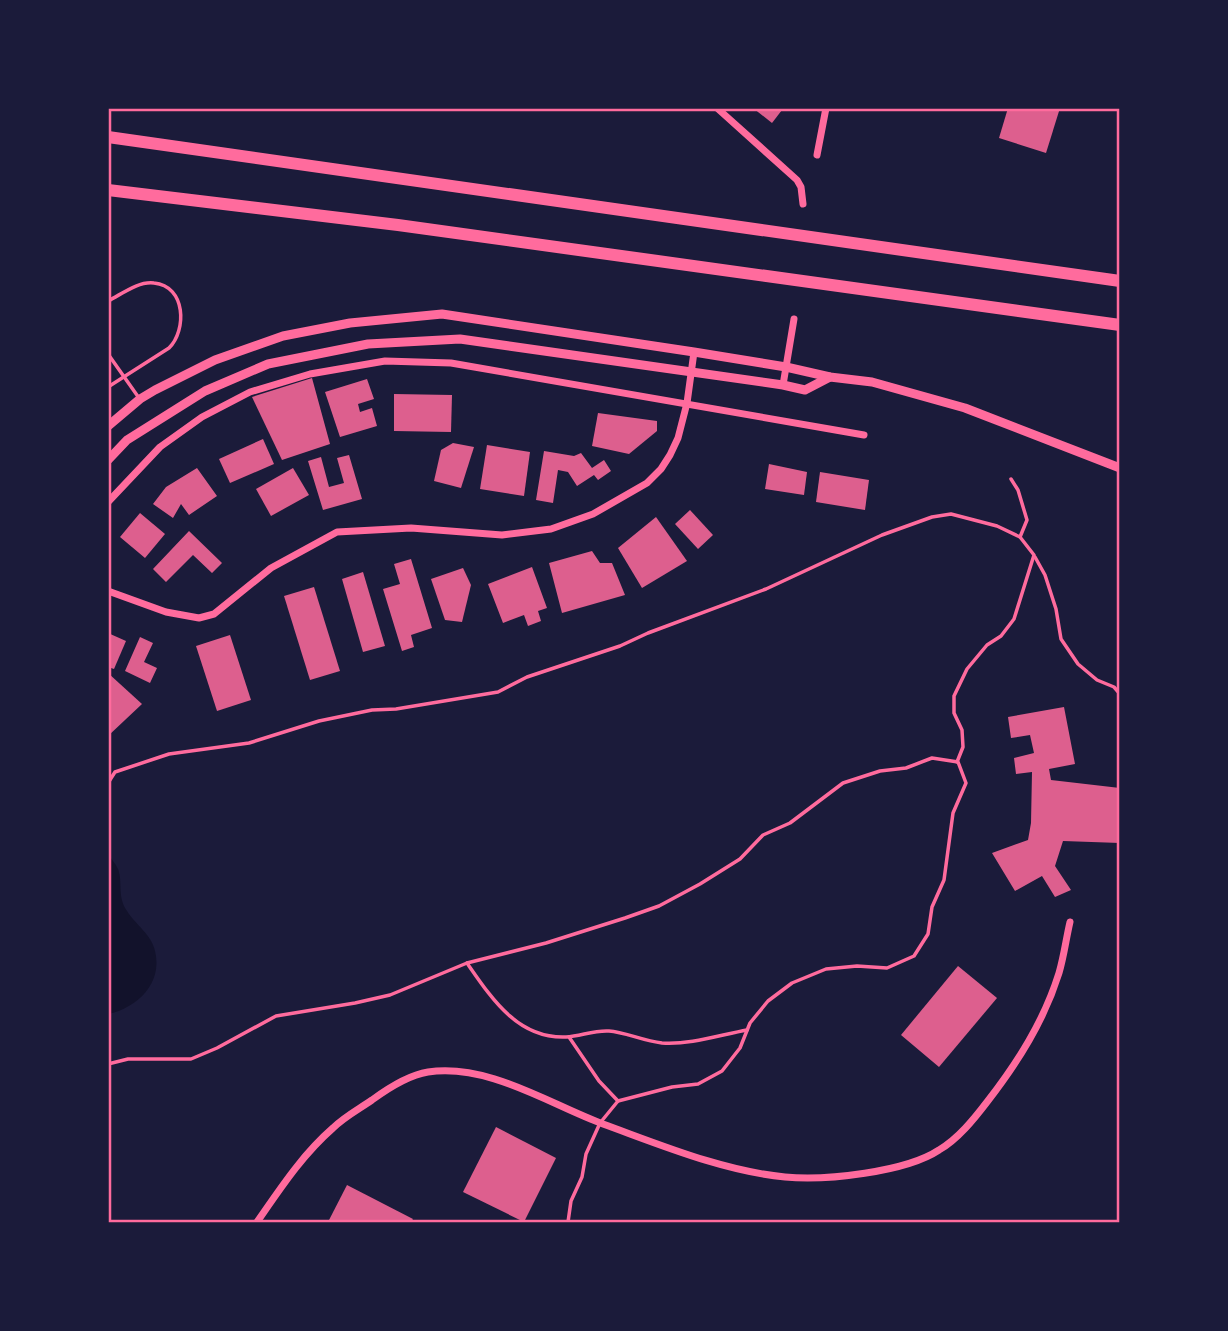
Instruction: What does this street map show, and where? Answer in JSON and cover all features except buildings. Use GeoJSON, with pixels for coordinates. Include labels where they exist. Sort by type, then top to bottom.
{"type":"FeatureCollection","features":[{"type":"Feature","properties":{"kind":"highway"},"geometry":{"type":"LineString","coordinates":[[108,137],[1119,281]]}},
{"type":"Feature","properties":{"kind":"highway"},"geometry":{"type":"LineString","coordinates":[[108,190],[412,227],[1119,325]]}},
{"type":"Feature","properties":{"kind":"street"},"geometry":{"type":"LineString","coordinates":[[709,108],[719,110],[797,180],[801,187],[803,204]]}},
{"type":"Feature","properties":{"kind":"street"},"geometry":{"type":"LineString","coordinates":[[817,155],[826,108]]}},
{"type":"Feature","properties":{"kind":"street"},"geometry":{"type":"LineString","coordinates":[[108,426],[140,399],[215,360],[283,336],[350,323],[442,314],[873,382],[965,408],[1119,468]]}},
{"type":"Feature","properties":{"kind":"street"},"geometry":{"type":"LineString","coordinates":[[783,385],[794,319]]}},
{"type":"Feature","properties":{"kind":"street"},"geometry":{"type":"LineString","coordinates":[[108,460],[127,440],[205,391],[268,364],[368,344],[460,340],[805,390],[830,377]]}},
{"type":"Feature","properties":{"kind":"street"},"geometry":{"type":"LineString","coordinates":[[108,592],[166,612],[199,618],[214,614],[271,568],[337,533],[411,528],[502,535],[551,529],[593,514],[647,483],[670,455],[678,438],[687,403],[694,352]]}},
{"type":"Feature","properties":{"kind":"street"},"geometry":{"type":"LineString","coordinates":[[108,502],[160,447],[202,417],[250,392],[310,374],[385,361],[451,363],[864,435]]}},
{"type":"Feature","properties":{"kind":"street"},"geometry":{"type":"LineString","coordinates":[[257,1223],[293,1170],[333,1127],[388,1088],[427,1072],[469,1073],[537,1094],[600,1123],[740,1169],[785,1177],[834,1178],[898,1166],[939,1151],[974,1119],[1015,1066],[1036,1030],[1059,974],[1070,922]]}},
{"type":"Feature","properties":{"kind":"lane"},"geometry":{"type":"LineString","coordinates":[[108,301],[140,284],[155,283],[174,292],[179,302],[179,333],[176,341],[108,387]]}},
{"type":"Feature","properties":{"kind":"lane"},"geometry":{"type":"LineString","coordinates":[[108,354],[140,399]]}},
{"type":"Feature","properties":{"kind":"lane"},"geometry":{"type":"LineString","coordinates":[[1011,479],[1018,490],[1027,520],[1020,537]]}},
{"type":"Feature","properties":{"kind":"lane"},"geometry":{"type":"LineString","coordinates":[[108,783],[115,772],[169,754],[249,743],[319,722],[372,710],[397,709],[498,692],[527,677],[620,646],[766,589],[882,535],[932,517],[951,514],[997,526],[1020,537],[1045,575],[1056,609],[1061,639],[1077,664],[1097,680],[1114,687],[1119,694]]}},
{"type":"Feature","properties":{"kind":"lane"},"geometry":{"type":"LineString","coordinates":[[568,1223],[571,1201],[582,1177],[586,1154],[600,1123],[618,1101],[672,1087],[698,1084],[722,1071],[740,1048],[747,1030],[768,1001],[792,983],[826,969],[857,966],[887,968],[914,956],[928,933],[932,907],[944,880],[953,813],[966,783],[957,762],[963,747],[962,730],[954,713],[954,696],[967,669],[987,645],[1001,636],[1014,619],[1034,555]]}},
{"type":"Feature","properties":{"kind":"lane"},"geometry":{"type":"LineString","coordinates":[[108,1064],[142,1058],[191,1059],[275,1016],[390,995],[467,964],[546,943],[659,906],[740,859],[763,835],[790,823],[842,783],[880,771],[906,768],[932,758],[957,762]]}},
{"type":"Feature","properties":{"kind":"lane"},"geometry":{"type":"LineString","coordinates":[[467,964],[510,1018],[522,1026],[552,1037],[613,1031],[639,1040],[664,1043],[747,1030]]}},
{"type":"Feature","properties":{"kind":"lane"},"geometry":{"type":"LineString","coordinates":[[569,1037],[592,1072],[618,1101]]}},
{"type":"Feature","properties":{"kind":"shaded area"},"geometry":{"type":"Polygon","coordinates":[[[109,855],[118,869],[124,906],[153,945],[156,963],[155,974],[146,992],[129,1006],[109,1014],[109,855]]]}}]}
